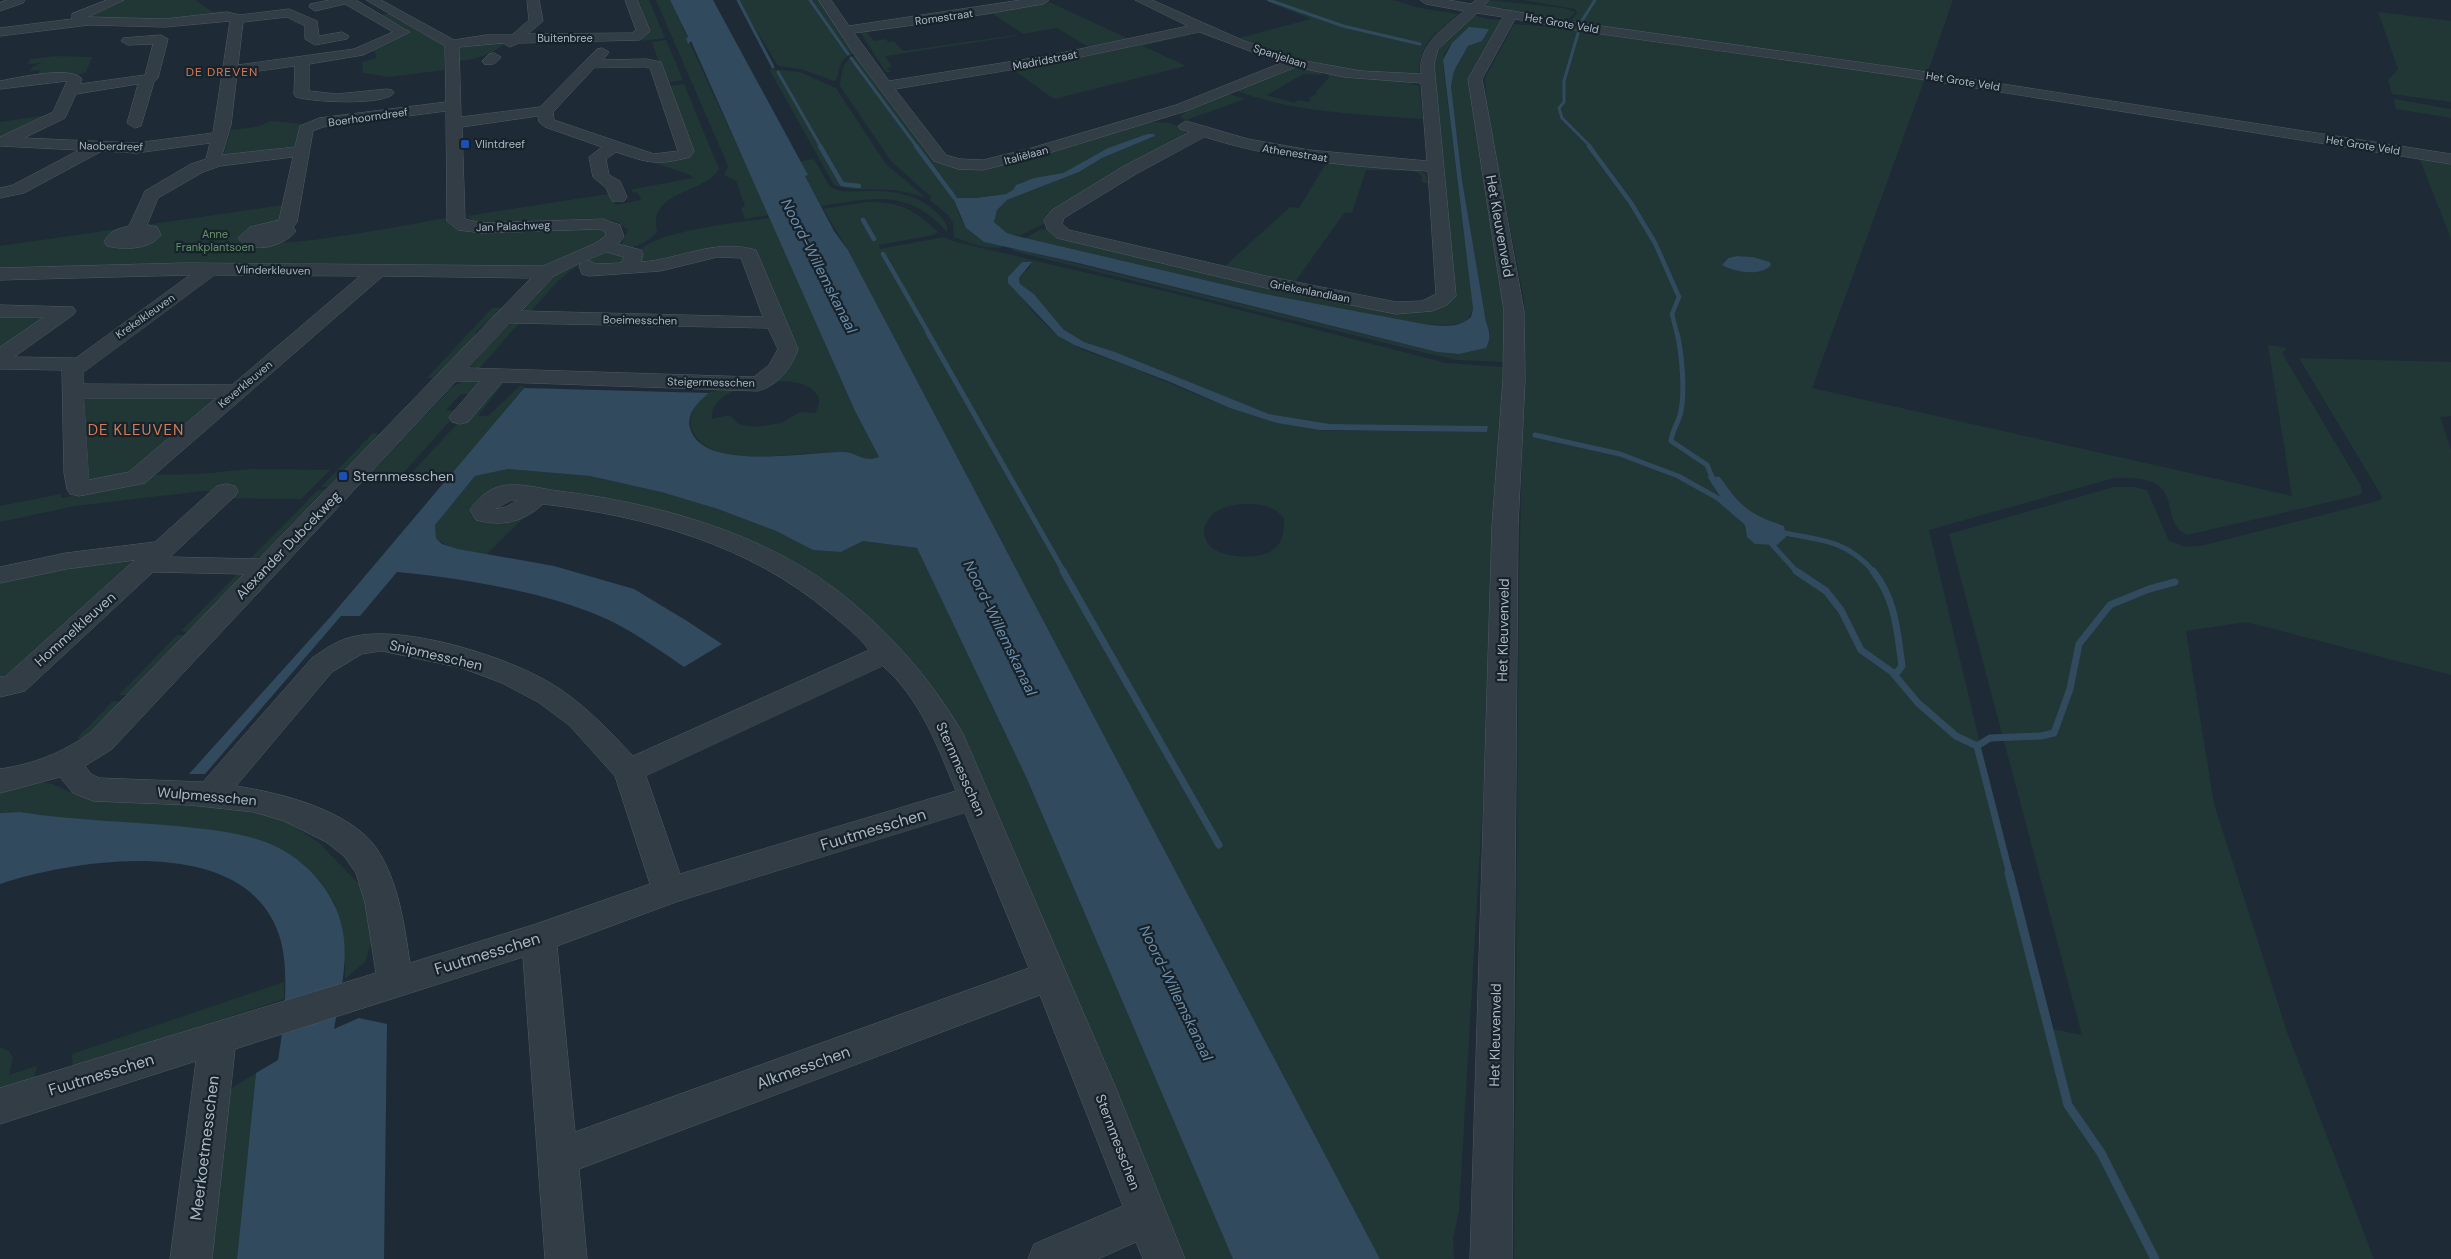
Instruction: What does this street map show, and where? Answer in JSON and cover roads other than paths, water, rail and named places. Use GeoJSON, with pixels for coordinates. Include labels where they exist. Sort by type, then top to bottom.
{"type":"FeatureCollection","features":[{"type":"Feature","properties":{"kind":"street"},"geometry":{"type":"LineString","coordinates":[[0,7],[18,0]]}},
{"type":"Feature","properties":{"kind":"street"},"geometry":{"type":"LineString","coordinates":[[70,23],[76,18],[118,0]]}},
{"type":"Feature","properties":{"kind":"street"},"geometry":{"type":"LineString","coordinates":[[315,7],[348,0],[373,7],[396,6],[452,44]]}},
{"type":"Feature","properties":{"kind":"street"},"geometry":{"type":"LineString","coordinates":[[489,59],[536,21],[533,0]]}},
{"type":"Feature","properties":{"kind":"street","name":"Buitenbree"},"geometry":{"type":"LineString","coordinates":[[452,44],[486,39],[635,37],[643,31],[631,0]]}},
{"type":"Feature","properties":{"kind":"street","name":"Italiëlaan"},"geometry":{"type":"LineString","coordinates":[[825,0],[885,86],[940,158],[958,164],[983,165],[994,163],[1160,116],[1294,63]]}},
{"type":"Feature","properties":{"kind":"street","name":"Romestraat"},"geometry":{"type":"LineString","coordinates":[[845,30],[951,16],[1043,0]]}},
{"type":"Feature","properties":{"kind":"street","name":"Spanjelaan"},"geometry":{"type":"LineString","coordinates":[[1140,0],[1294,63],[1359,75],[1428,79]]}},
{"type":"Feature","properties":{"kind":"street","name":"Het Grote Veld"},"geometry":{"type":"LineString","coordinates":[[1426,0],[1478,4],[1512,14],[1580,27],[1900,72],[2451,159]]}},
{"type":"Feature","properties":{"kind":"street","name":"Griekenlandlaan"},"geometry":{"type":"LineString","coordinates":[[1204,132],[1130,170],[1058,214],[1053,220],[1052,225],[1063,234],[1266,282],[1396,308],[1425,307],[1440,301],[1446,296],[1447,288],[1427,64],[1429,52],[1433,46],[1478,4]]}},
{"type":"Feature","properties":{"kind":"street"},"geometry":{"type":"LineString","coordinates":[[231,70],[357,56],[403,32],[373,7]]}},
{"type":"Feature","properties":{"kind":"street"},"geometry":{"type":"LineString","coordinates":[[217,161],[213,158],[223,125],[231,70],[228,13]]}},
{"type":"Feature","properties":{"kind":"street"},"geometry":{"type":"LineString","coordinates":[[0,32],[90,21],[165,23],[228,13],[294,14],[312,24],[312,39],[315,41],[342,36]]}},
{"type":"Feature","properties":{"kind":"street","name":"Het Kleuvenveld"},"geometry":{"type":"LineString","coordinates":[[1491,1259],[1505,526],[1514,380],[1514,312],[1475,79],[1500,32],[1512,14]]}},
{"type":"Feature","properties":{"kind":"street","name":"Madridstraat"},"geometry":{"type":"LineString","coordinates":[[885,86],[1052,59],[1204,27]]}},
{"type":"Feature","properties":{"kind":"street","name":"Naoberdreef"},"geometry":{"type":"LineString","coordinates":[[122,41],[141,42],[161,39],[151,78],[147,80],[135,123]]}},
{"type":"Feature","properties":{"kind":"street","name":"Jan Palachweg"},"geometry":{"type":"LineString","coordinates":[[452,44],[455,217],[459,223],[482,228],[603,224],[612,227],[616,234],[606,246]]}},
{"type":"Feature","properties":{"kind":"street"},"geometry":{"type":"LineString","coordinates":[[454,123],[545,110],[603,51]]}},
{"type":"Feature","properties":{"kind":"street"},"geometry":{"type":"LineString","coordinates":[[302,61],[301,94],[337,99],[387,93]]}},
{"type":"Feature","properties":{"kind":"street"},"geometry":{"type":"LineString","coordinates":[[545,110],[547,122],[551,124],[657,160],[684,154],[686,150],[656,66],[646,63],[590,64]]}},
{"type":"Feature","properties":{"kind":"street"},"geometry":{"type":"LineString","coordinates":[[20,82],[28,66]]}},
{"type":"Feature","properties":{"kind":"street"},"geometry":{"type":"LineString","coordinates":[[0,85],[72,76],[75,79],[72,90],[147,80]]}},
{"type":"Feature","properties":{"kind":"street","name":"Naoberdreef"},"geometry":{"type":"LineString","coordinates":[[1,142],[60,115],[72,90]]}},
{"type":"Feature","properties":{"kind":"street","name":"Boerhoorndreef"},"geometry":{"type":"LineString","coordinates":[[282,227],[288,222],[306,130],[311,126],[454,106]]}},
{"type":"Feature","properties":{"kind":"street","name":"Athenestraat"},"geometry":{"type":"LineString","coordinates":[[1160,116],[1204,132],[1258,146],[1324,158],[1435,166]]}},
{"type":"Feature","properties":{"kind":"street","name":"Naoberdreef"},"geometry":{"type":"LineString","coordinates":[[1,142],[136,148],[219,138]]}},
{"type":"Feature","properties":{"kind":"street"},"geometry":{"type":"LineString","coordinates":[[615,146],[597,157],[601,177],[614,185],[621,194]]}},
{"type":"Feature","properties":{"kind":"street"},"geometry":{"type":"LineString","coordinates":[[2,194],[18,189],[98,147]]}},
{"type":"Feature","properties":{"kind":"street"},"geometry":{"type":"LineString","coordinates":[[136,230],[151,195],[197,168],[217,161],[302,151]]}},
{"type":"Feature","properties":{"kind":"street"},"geometry":{"type":"LineString","coordinates":[[606,246],[634,254],[629,268]]}},
{"type":"Feature","properties":{"kind":"street","name":"Alexander Dubcekweg"},"geometry":{"type":"LineString","coordinates":[[0,781],[36,774],[67,763],[90,750],[110,733],[547,272],[573,257],[606,246]]}},
{"type":"Feature","properties":{"kind":"street","name":"Steigermesschen"},"geometry":{"type":"LineString","coordinates":[[451,374],[758,384],[775,372],[784,361],[788,349],[775,322],[752,257],[743,251],[726,251],[665,264],[604,271],[589,270],[588,266]]}},
{"type":"Feature","properties":{"kind":"street","name":"Vlinderkleuven"},"geometry":{"type":"LineString","coordinates":[[0,274],[211,269],[547,272]]}},
{"type":"Feature","properties":{"kind":"street","name":"Krekelkleuven"},"geometry":{"type":"LineString","coordinates":[[80,364],[211,269]]}},
{"type":"Feature","properties":{"kind":"street","name":"Keverkleuven"},"geometry":{"type":"LineString","coordinates":[[73,391],[76,473],[79,489],[137,478],[234,392],[378,271]]}},
{"type":"Feature","properties":{"kind":"street"},"geometry":{"type":"LineString","coordinates":[[0,311],[66,311],[0,356]]}},
{"type":"Feature","properties":{"kind":"street","name":"Boeimesschen"},"geometry":{"type":"LineString","coordinates":[[505,317],[775,322]]}},
{"type":"Feature","properties":{"kind":"street"},"geometry":{"type":"LineString","coordinates":[[0,362],[80,364]]}},
{"type":"Feature","properties":{"kind":"street"},"geometry":{"type":"LineString","coordinates":[[80,364],[72,371],[73,391],[234,392]]}},
{"type":"Feature","properties":{"kind":"street"},"geometry":{"type":"LineString","coordinates":[[460,416],[497,376]]}},
{"type":"Feature","properties":{"kind":"street","name":"Hommelkleuven"},"geometry":{"type":"LineString","coordinates":[[0,687],[15,684],[226,491]]}},
{"type":"Feature","properties":{"kind":"street","name":"Sternmesschen"},"geometry":{"type":"LineString","coordinates":[[539,494],[590,502],[651,515],[713,535],[772,561],[823,593],[872,634],[886,653],[901,666],[936,714],[948,734],[1096,1086],[1164,1259]]}},
{"type":"Feature","properties":{"kind":"street"},"geometry":{"type":"LineString","coordinates":[[0,575],[66,562],[155,556],[267,567]]}},
{"type":"Feature","properties":{"kind":"street","name":"Snipmesschen"},"geometry":{"type":"LineString","coordinates":[[211,794],[322,665],[337,654],[356,645],[382,642],[420,648],[470,660],[512,676],[548,695],[579,718],[629,770],[669,891]]}},
{"type":"Feature","properties":{"kind":"street"},"geometry":{"type":"LineString","coordinates":[[629,770],[886,653]]}},
{"type":"Feature","properties":{"kind":"street","name":"Wulpmesschen"},"geometry":{"type":"LineString","coordinates":[[67,763],[75,777],[93,789],[211,794],[264,801],[282,806],[341,834],[357,849],[366,861],[382,907],[395,981]]}},
{"type":"Feature","properties":{"kind":"street","name":"Fuutmesschen"},"geometry":{"type":"LineString","coordinates":[[0,1106],[275,1021],[395,981],[538,938],[669,891],[974,798]]}},
{"type":"Feature","properties":{"kind":"street"},"geometry":{"type":"LineString","coordinates":[[538,938],[566,1259]]}},
{"type":"Feature","properties":{"kind":"street","name":"Alkmesschen"},"geometry":{"type":"LineString","coordinates":[[557,1158],[1049,976]]}},
{"type":"Feature","properties":{"kind":"street","name":"Meerkoetmesschen"},"geometry":{"type":"LineString","coordinates":[[191,1259],[218,1038]]}},
{"type":"Feature","properties":{"kind":"street"},"geometry":{"type":"LineString","coordinates":[[1048,1259],[1146,1216]]}},
{"type":"Feature","properties":{"kind":"water","name":"Noord-Willemskanaal"},"geometry":{"type":"Polygon","coordinates":[[[670,0],[713,0],[808,175],[805,176],[834,231],[848,250],[1380,1259],[1233,1259],[1027,779],[917,548],[863,541],[841,552],[813,550],[776,531],[718,509],[661,492],[590,476],[508,469],[475,476],[435,525],[436,538],[442,544],[458,549],[554,566],[634,589],[722,644],[684,667],[613,622],[563,603],[507,588],[450,578],[397,572],[360,616],[341,616],[205,774],[189,774],[332,615],[524,388],[709,393],[694,408],[689,423],[699,442],[714,451],[735,455],[759,456],[848,452],[868,459],[879,457],[855,411],[691,41],[688,44],[686,38],[688,37],[670,0]]]}},
{"type":"Feature","properties":{"kind":"water"},"geometry":{"type":"Polygon","coordinates":[[[1469,27],[1489,29],[1482,41],[1468,46],[1454,71],[1451,86],[1462,180],[1489,332],[1489,341],[1486,348],[1459,354],[1437,352],[1078,263],[984,242],[966,228],[953,198],[976,198],[1006,194],[1013,190],[1016,185],[1034,178],[1063,173],[1108,148],[1147,134],[1154,134],[1155,136],[1102,158],[1079,172],[1007,200],[997,210],[994,222],[1007,233],[1017,236],[1260,293],[1424,324],[1455,325],[1471,317],[1473,309],[1443,60],[1452,43],[1469,27]]]}},
{"type":"Feature","properties":{"kind":"water"},"geometry":{"type":"Polygon","coordinates":[[[1737,256],[1753,257],[1770,262],[1771,265],[1761,271],[1747,272],[1733,270],[1722,265],[1728,258],[1737,256]]]}},
{"type":"Feature","properties":{"kind":"water"},"geometry":{"type":"Polygon","coordinates":[[[1022,262],[1032,262],[1019,278],[1020,284],[1034,294],[1063,329],[1084,342],[1115,352],[1269,414],[1330,424],[1488,426],[1487,432],[1319,430],[1277,423],[1230,408],[1170,382],[1074,345],[1058,336],[1008,283],[1008,277],[1022,262]]]}},
{"type":"Feature","properties":{"kind":"water"},"geometry":{"type":"Polygon","coordinates":[[[1707,476],[1720,477],[1740,503],[1762,518],[1784,526],[1786,537],[1777,545],[1755,544],[1747,537],[1745,525],[1715,499],[1721,498],[1707,476]]]}},
{"type":"Feature","properties":{"kind":"water"},"geometry":{"type":"Polygon","coordinates":[[[20,812],[186,827],[238,834],[268,843],[283,850],[309,869],[320,881],[336,909],[344,939],[343,974],[334,1029],[359,1018],[387,1024],[384,1259],[237,1259],[256,1073],[278,1060],[285,995],[282,946],[278,932],[259,900],[230,879],[194,867],[154,861],[112,862],[70,867],[0,884],[0,813],[20,812]]]}},
{"type":"Feature","properties":{"kind":"waterway"},"geometry":{"type":"LineString","coordinates":[[738,0],[773,67]]}},
{"type":"Feature","properties":{"kind":"waterway"},"geometry":{"type":"LineString","coordinates":[[810,0],[848,54]]}},
{"type":"Feature","properties":{"kind":"waterway"},"geometry":{"type":"LineString","coordinates":[[1269,0],[1343,26],[1420,44]]}},
{"type":"Feature","properties":{"kind":"waterway"},"geometry":{"type":"LineString","coordinates":[[1580,24],[1595,0]]}},
{"type":"Feature","properties":{"kind":"waterway"},"geometry":{"type":"LineString","coordinates":[[1579,30],[1564,81],[1564,102],[1559,108],[1562,118],[1591,147]]}},
{"type":"Feature","properties":{"kind":"waterway"},"geometry":{"type":"LineString","coordinates":[[851,58],[917,147]]}},
{"type":"Feature","properties":{"kind":"waterway"},"geometry":{"type":"LineString","coordinates":[[778,72],[821,147]]}},
{"type":"Feature","properties":{"kind":"waterway"},"geometry":{"type":"LineString","coordinates":[[820,146],[842,184],[859,186]]}},
{"type":"Feature","properties":{"kind":"waterway"},"geometry":{"type":"LineString","coordinates":[[916,146],[954,197]]}},
{"type":"Feature","properties":{"kind":"waterway"},"geometry":{"type":"LineString","coordinates":[[1589,146],[1631,203],[1655,243],[1679,297],[1672,314],[1677,334]]}},
{"type":"Feature","properties":{"kind":"waterway"},"geometry":{"type":"LineString","coordinates":[[863,220],[874,239]]}},
{"type":"Feature","properties":{"kind":"waterway"},"geometry":{"type":"LineString","coordinates":[[883,254],[929,334]]}},
{"type":"Feature","properties":{"kind":"waterway"},"geometry":{"type":"LineString","coordinates":[[928,333],[1064,572]]}},
{"type":"Feature","properties":{"kind":"waterway"},"geometry":{"type":"LineString","coordinates":[[1677,333],[1682,361],[1683,393],[1680,415],[1671,441],[1707,465],[1715,484]]}},
{"type":"Feature","properties":{"kind":"waterway"},"geometry":{"type":"LineString","coordinates":[[1535,435],[1620,454],[1678,476],[1723,501]]}},
{"type":"Feature","properties":{"kind":"waterway"},"geometry":{"type":"LineString","coordinates":[[1779,532],[1819,539],[1842,547],[1864,561],[1874,572]]}},
{"type":"Feature","properties":{"kind":"waterway"},"geometry":{"type":"LineString","coordinates":[[1768,540],[1796,571]]}},
{"type":"Feature","properties":{"kind":"waterway"},"geometry":{"type":"LineString","coordinates":[[1063,571],[1219,845]]}},
{"type":"Feature","properties":{"kind":"waterway"},"geometry":{"type":"LineString","coordinates":[[1796,571],[1826,591],[1841,610],[1861,650],[1892,672],[1918,703],[1956,736],[1977,746]]}},
{"type":"Feature","properties":{"kind":"waterway"},"geometry":{"type":"LineString","coordinates":[[1873,571],[1887,593],[1897,628],[1902,666],[1895,675]]}},
{"type":"Feature","properties":{"kind":"waterway"},"geometry":{"type":"LineString","coordinates":[[1977,746],[1990,738],[2041,736],[2054,733],[2070,689],[2079,644],[2110,605],[2149,589],[2175,582]]}},
{"type":"Feature","properties":{"kind":"waterway"},"geometry":{"type":"LineString","coordinates":[[1977,746],[2010,875]]}},
{"type":"Feature","properties":{"kind":"waterway"},"geometry":{"type":"LineString","coordinates":[[2009,873],[2068,1105],[2101,1153],[2155,1259]]}},
{"type":"Feature","properties":{"kind":"place","name":"Vlintdreef"},"geometry":{"type":"Point","coordinates":[465,144]}},
{"type":"Feature","properties":{"kind":"place","name":"Sternmesschen"},"geometry":{"type":"Point","coordinates":[343,476]}},
{"type":"Feature","properties":{"kind":"district","name":"DE DREVEN"},"geometry":{"type":"Point","coordinates":[222,72]}},
{"type":"Feature","properties":{"kind":"district","name":"DE KLEUVEN"},"geometry":{"type":"Point","coordinates":[136,430]}},
{"type":"Feature","properties":{"kind":"park label","name":"Anne Frankplantsoen"},"geometry":{"type":"Point","coordinates":[215,240]}}]}
